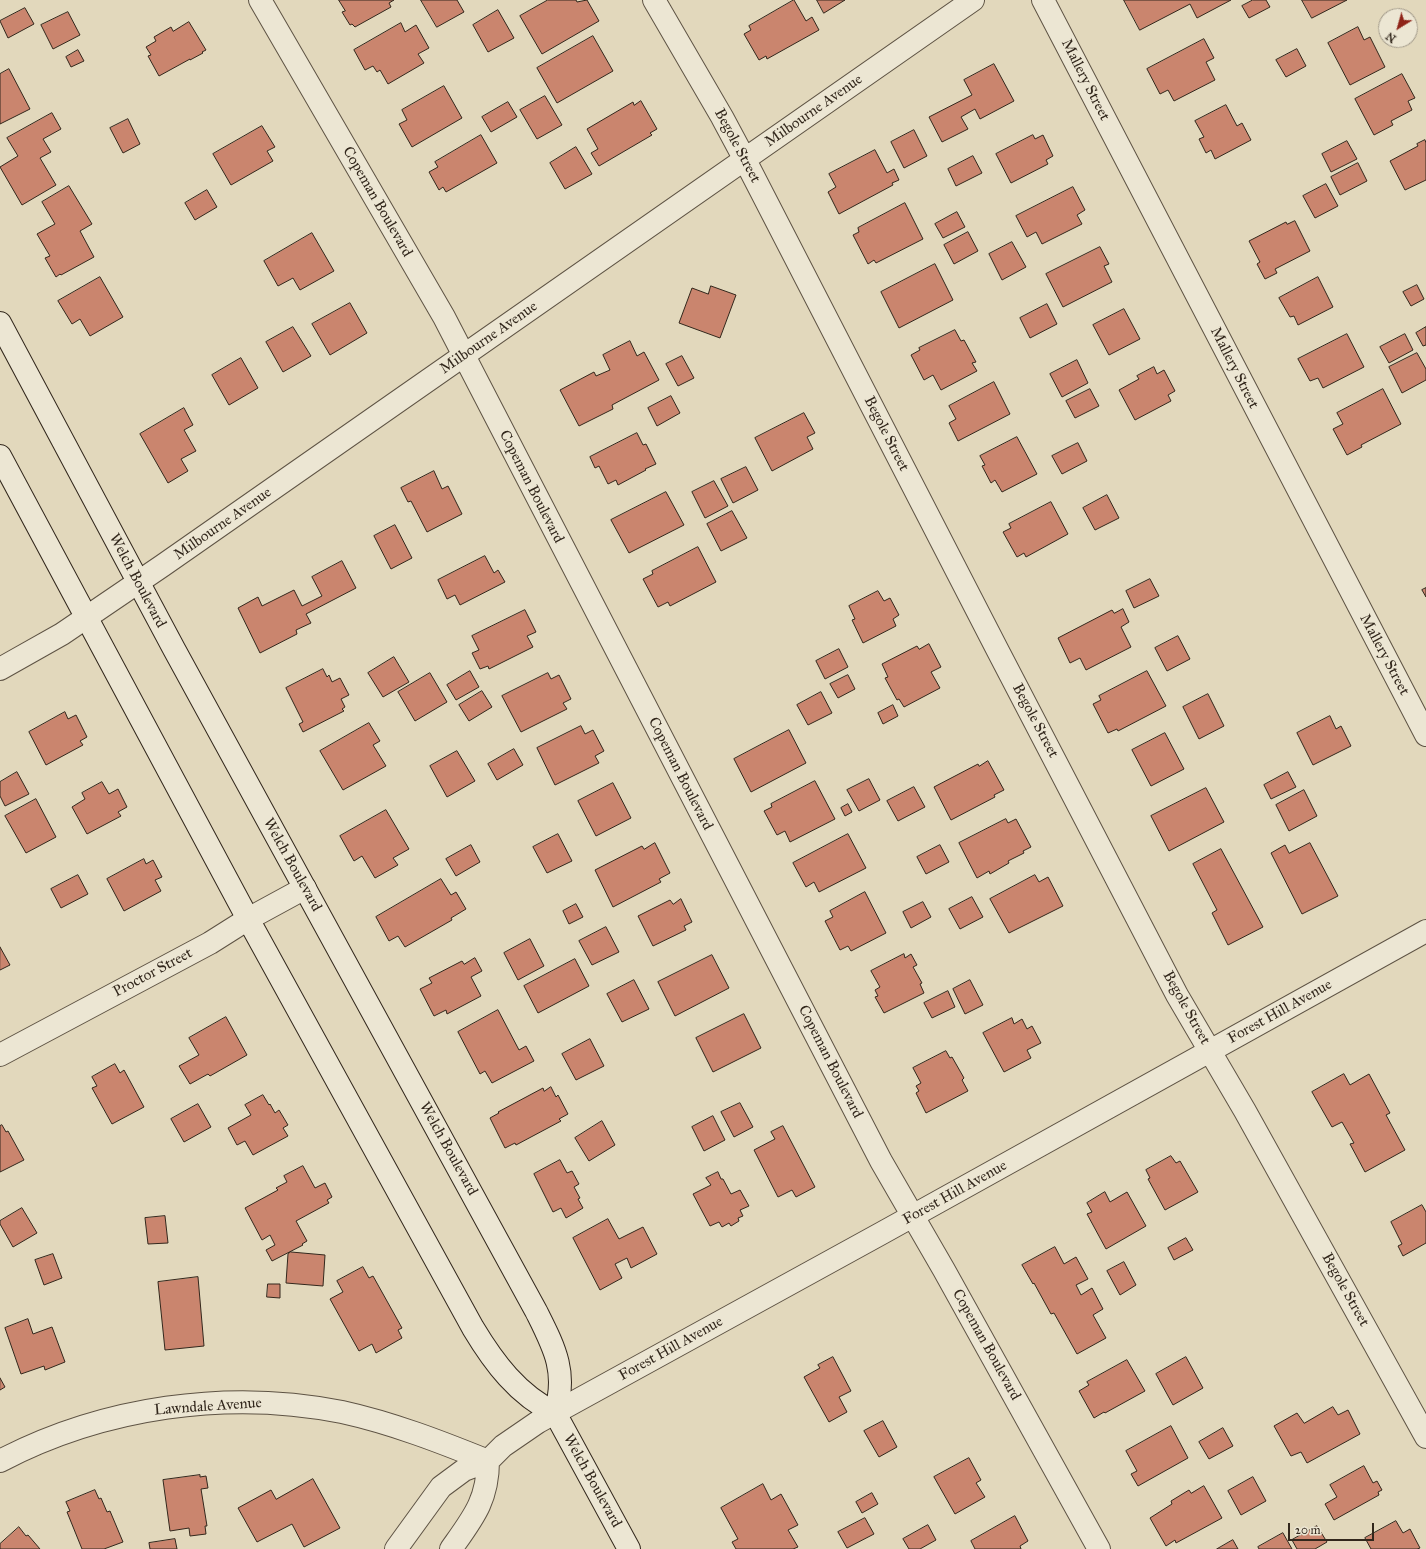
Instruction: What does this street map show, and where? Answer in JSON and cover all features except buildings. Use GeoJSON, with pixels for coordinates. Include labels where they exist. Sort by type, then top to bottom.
{"type":"FeatureCollection","features":[{"type":"Feature","properties":{"kind":"street","name":"Copeman Boulevard"},"geometry":{"type":"LineString","coordinates":[[260,0],[440,310],[881,1161],[1099,1549]]}},
{"type":"Feature","properties":{"kind":"street","name":"Begole Street"},"geometry":{"type":"LineString","coordinates":[[654,0],[722,117],[745,160],[1174,988],[1209,1051],[1245,1110],[1426,1437]]}},
{"type":"Feature","properties":{"kind":"street","name":"Milbourne Avenue"},"geometry":{"type":"LineString","coordinates":[[0,669],[46,644],[87,618],[973,0]]}},
{"type":"Feature","properties":{"kind":"street","name":"Mallery Street"},"geometry":{"type":"LineString","coordinates":[[1043,0],[1426,735]]}},
{"type":"Feature","properties":{"kind":"street","name":"Welch Boulevard"},"geometry":{"type":"LineString","coordinates":[[0,323],[138,582],[547,1332],[556,1354],[560,1372],[561,1389],[555,1413],[629,1549]]}},
{"type":"Feature","properties":{"kind":"street"},"geometry":{"type":"LineString","coordinates":[[0,456],[248,919],[486,1349],[501,1370],[518,1387],[542,1407],[555,1413]]}},
{"type":"Feature","properties":{"kind":"street","name":"Proctor Street"},"geometry":{"type":"LineString","coordinates":[[0,1055],[210,943],[248,919],[305,888]]}},
{"type":"Feature","properties":{"kind":"street","name":"Forest Hill Avenue"},"geometry":{"type":"LineString","coordinates":[[396,1549],[442,1487],[464,1470],[488,1461],[503,1446],[555,1413],[1426,931]]}},
{"type":"Feature","properties":{"kind":"street","name":"Lawndale Avenue"},"geometry":{"type":"LineString","coordinates":[[0,1460],[54,1437],[123,1416],[190,1405],[255,1403],[314,1407],[343,1413],[408,1431],[488,1461]]}},
{"type":"Feature","properties":{"kind":"street"},"geometry":{"type":"LineString","coordinates":[[451,1549],[469,1524],[483,1497],[487,1484],[488,1461]]}}]}
